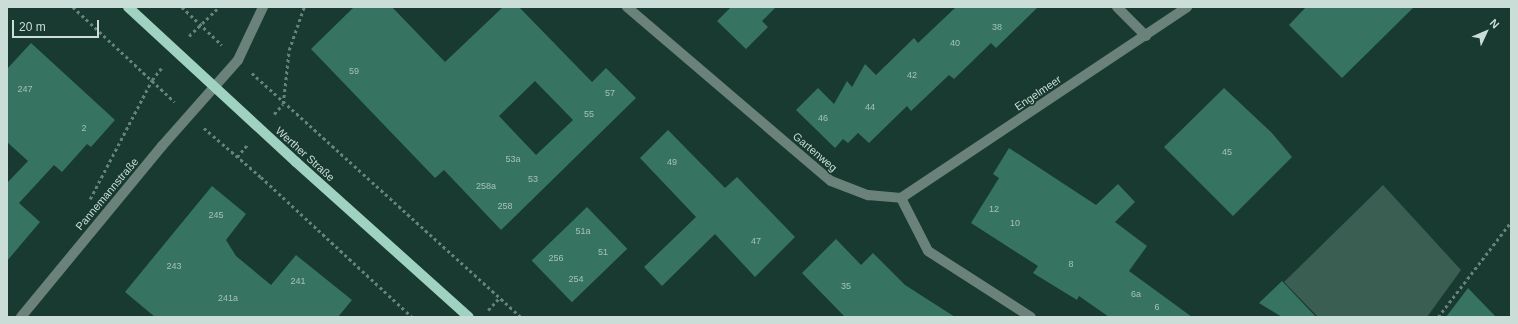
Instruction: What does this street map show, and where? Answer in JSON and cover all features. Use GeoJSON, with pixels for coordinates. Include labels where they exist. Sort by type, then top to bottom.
{"type":"FeatureCollection","features":[{"type":"Feature","properties":{"kind":"main road","name":"Werther Straße"},"geometry":{"type":"LineString","coordinates":[[128,7],[214,88],[469,317]]}},
{"type":"Feature","properties":{"kind":"street","name":"Pannemannstraße"},"geometry":{"type":"LineString","coordinates":[[21,317],[162,146],[238,60],[263,7]]}},
{"type":"Feature","properties":{"kind":"street","name":"Gartenweg"},"geometry":{"type":"LineString","coordinates":[[627,7],[831,181],[868,195],[901,198]]}},
{"type":"Feature","properties":{"kind":"street"},"geometry":{"type":"LineString","coordinates":[[1117,7],[1146,36]]}},
{"type":"Feature","properties":{"kind":"street","name":"Engelmeer"},"geometry":{"type":"LineString","coordinates":[[901,198],[1146,36],[1187,7]]}},
{"type":"Feature","properties":{"kind":"street"},"geometry":{"type":"LineString","coordinates":[[901,198],[928,251],[1031,317]]}},
{"type":"Feature","properties":{"kind":"path"},"geometry":{"type":"LineString","coordinates":[[73,7],[152,80],[87,205]]}},
{"type":"Feature","properties":{"kind":"path"},"geometry":{"type":"LineString","coordinates":[[182,7],[200,23],[218,7]]}},
{"type":"Feature","properties":{"kind":"path"},"geometry":{"type":"LineString","coordinates":[[304,7],[289,50],[283,104],[521,317]]}},
{"type":"Feature","properties":{"kind":"path"},"geometry":{"type":"LineString","coordinates":[[237,157],[412,317]]}},
{"type":"Feature","properties":{"kind":"path"},"geometry":{"type":"LineString","coordinates":[[1438,317],[1511,222]]}},
{"type":"Feature","properties":{"kind":"path"},"geometry":{"type":"LineString","coordinates":[[487,312],[500,297]]}},
{"type":"Feature","properties":{"kind":"green space"},"geometry":{"type":"Polygon","coordinates":[[[1383,185],[1461,270],[1427,317],[1318,317],[1284,282],[1383,185]]]}},
{"type":"Feature","properties":{"kind":"building"},"geometry":{"type":"Polygon","coordinates":[[[354,7],[392,7],[445,62],[503,7],[519,7],[592,82],[606,68],[636,98],[501,230],[444,170],[435,178],[311,49],[354,7]],[[535,81],[499,116],[536,155],[573,120],[535,81]]]}},
{"type":"Feature","properties":{"kind":"building"},"geometry":{"type":"Polygon","coordinates":[[[731,7],[776,7],[762,21],[768,27],[746,49],[717,21],[731,7]]]}},
{"type":"Feature","properties":{"kind":"building"},"geometry":{"type":"Polygon","coordinates":[[[956,7],[1038,7],[996,48],[991,43],[954,79],[949,75],[911,111],[907,106],[869,143],[858,133],[848,143],[843,139],[835,148],[796,110],[818,88],[834,104],[847,81],[852,87],[865,64],[876,75],[914,38],[918,43],[956,7]]]}},
{"type":"Feature","properties":{"kind":"building"},"geometry":{"type":"Polygon","coordinates":[[[1306,7],[1414,7],[1342,78],[1289,25],[1306,7]]]}},
{"type":"Feature","properties":{"kind":"building"},"geometry":{"type":"Polygon","coordinates":[[[31,43],[115,120],[91,147],[87,144],[62,172],[54,165],[19,203],[40,222],[7,261],[7,183],[28,161],[7,142],[7,69],[31,43]]]}},
{"type":"Feature","properties":{"kind":"building"},"geometry":{"type":"Polygon","coordinates":[[[1224,88],[1272,133],[1292,157],[1233,216],[1164,147],[1224,88]]]}},
{"type":"Feature","properties":{"kind":"building"},"geometry":{"type":"Polygon","coordinates":[[[668,130],[725,188],[737,177],[795,237],[755,277],[715,234],[662,286],[644,267],[696,217],[640,158],[668,130]]]}},
{"type":"Feature","properties":{"kind":"building"},"geometry":{"type":"Polygon","coordinates":[[[1009,148],[1096,205],[1118,184],[1135,202],[1115,222],[1147,246],[1129,271],[1192,317],[1109,317],[1079,296],[1077,300],[1033,273],[1038,266],[971,223],[999,178],[993,174],[1009,148]]]}},
{"type":"Feature","properties":{"kind":"building"},"geometry":{"type":"Polygon","coordinates":[[[212,186],[246,214],[226,240],[236,256],[271,285],[296,255],[352,300],[338,317],[155,317],[125,292],[212,186]]]}},
{"type":"Feature","properties":{"kind":"building"},"geometry":{"type":"Polygon","coordinates":[[[587,207],[627,249],[572,302],[532,260],[587,207]]]}},
{"type":"Feature","properties":{"kind":"building"},"geometry":{"type":"Polygon","coordinates":[[[836,239],[861,265],[873,253],[905,285],[955,317],[845,317],[802,273],[836,239]]]}},
{"type":"Feature","properties":{"kind":"building"},"geometry":{"type":"Polygon","coordinates":[[[1282,281],[1316,317],[1282,317],[1259,303],[1282,281]]]}},
{"type":"Feature","properties":{"kind":"building"},"geometry":{"type":"Polygon","coordinates":[[[1468,288],[1496,317],[1446,317],[1468,288]]]}}]}
